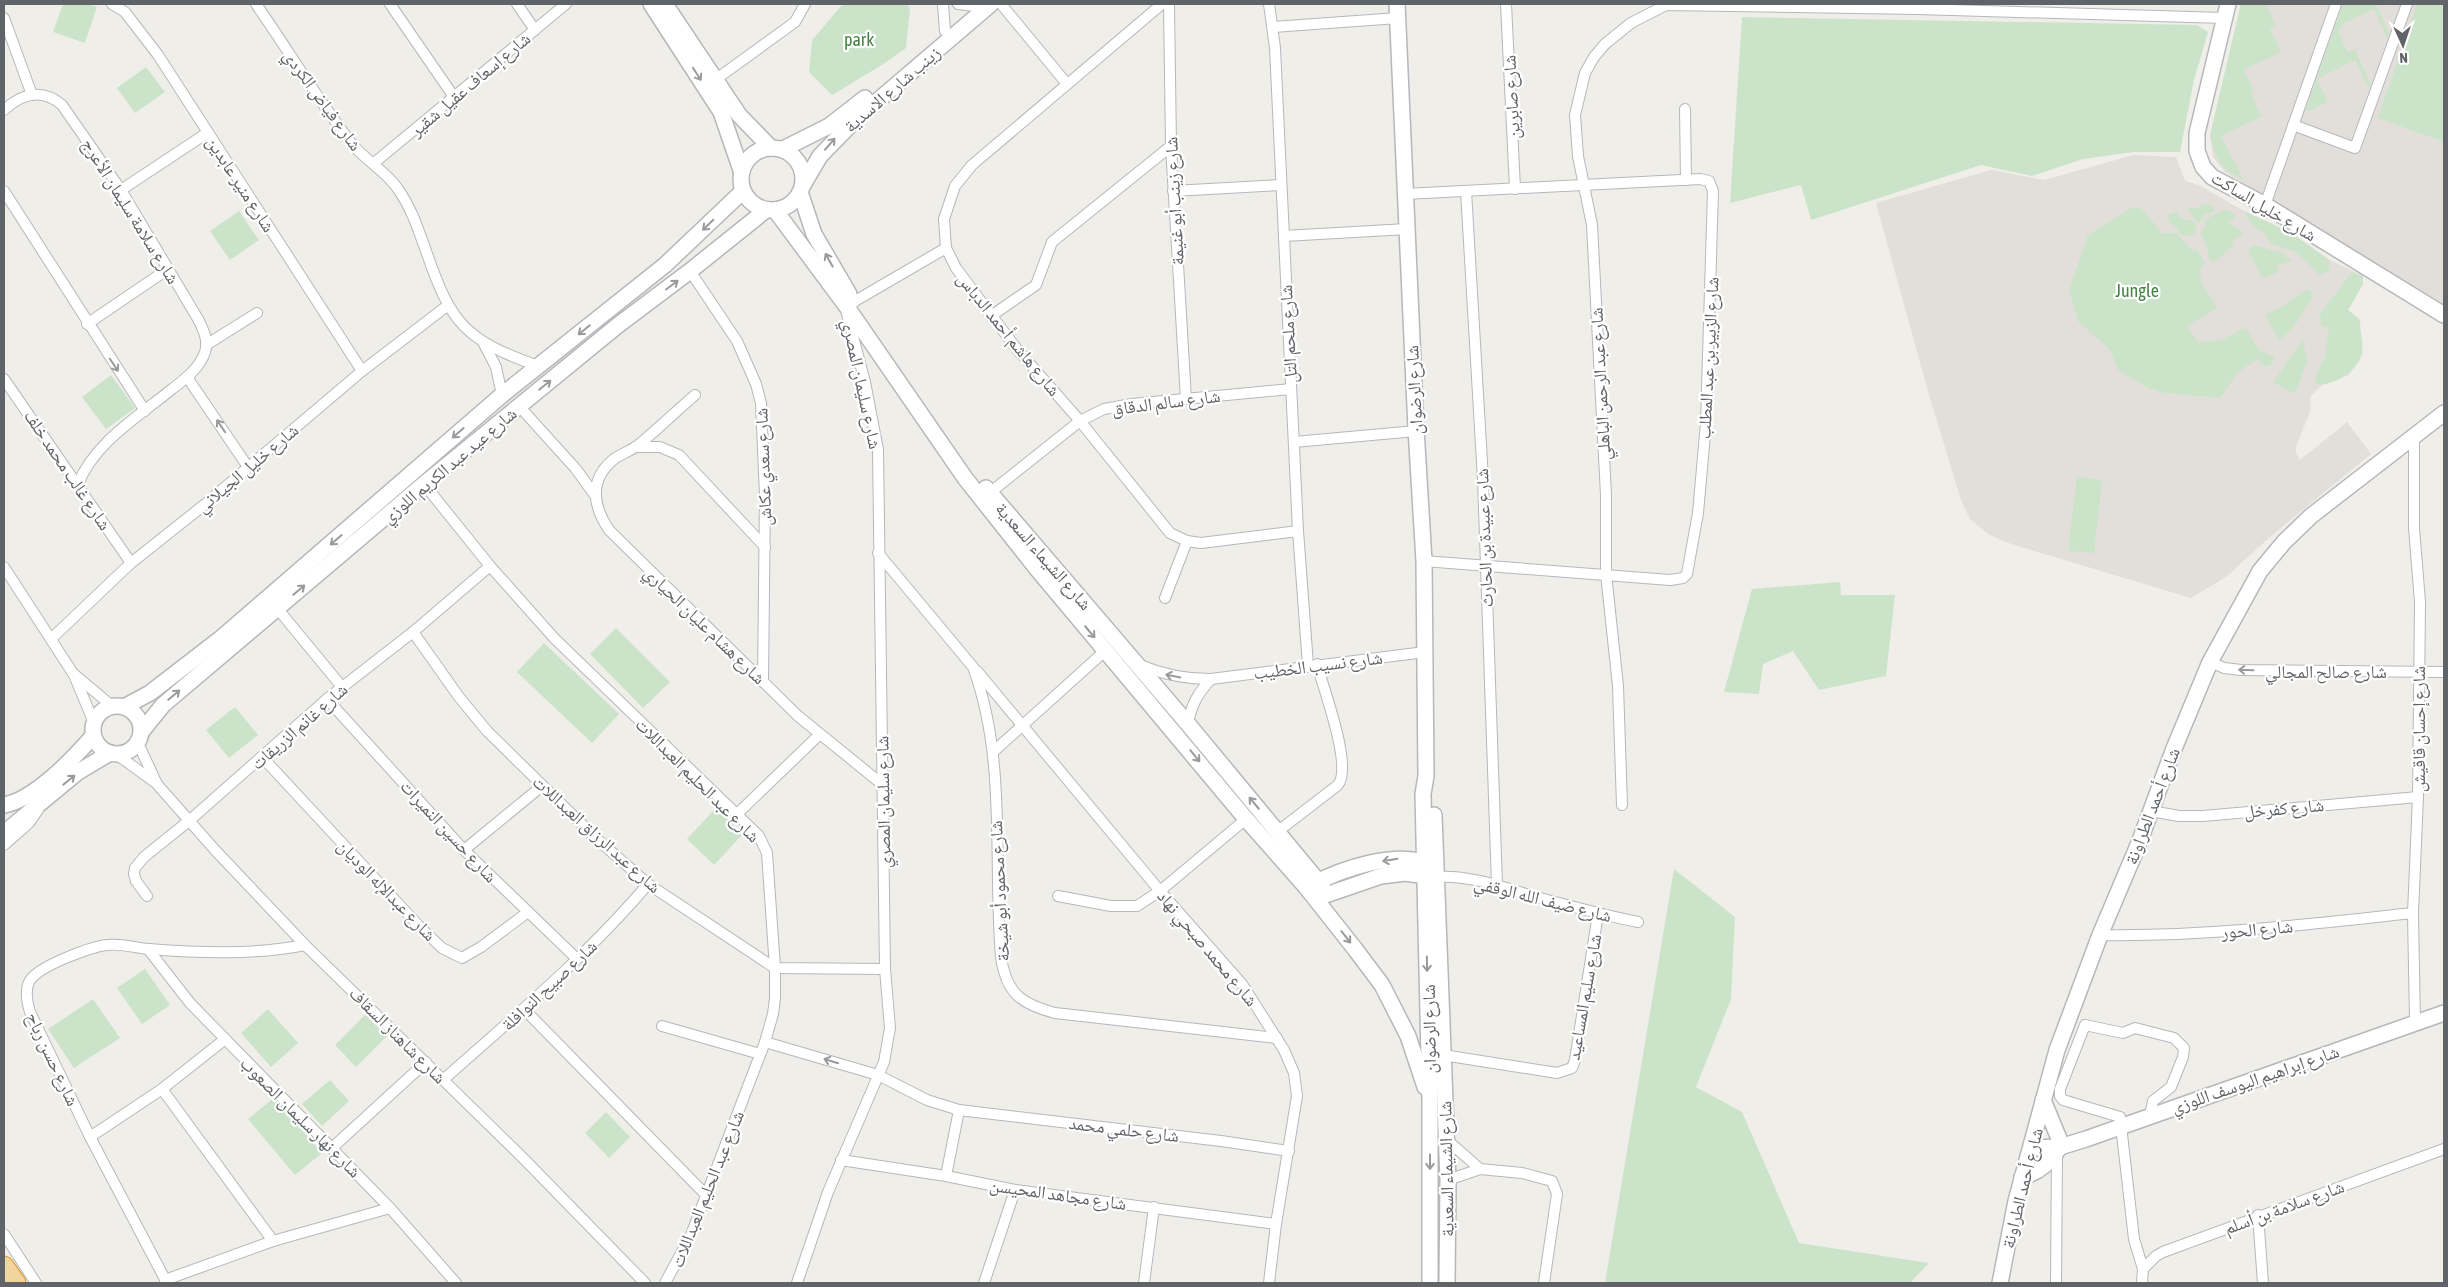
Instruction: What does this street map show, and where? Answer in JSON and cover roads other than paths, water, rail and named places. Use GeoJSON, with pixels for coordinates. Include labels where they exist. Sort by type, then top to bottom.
{"type":"FeatureCollection","features":[{"type":"Feature","properties":{"kind":"highway"},"geometry":{"type":"LineString","coordinates":[[4,1266],[16,1283]]}},
{"type":"Feature","properties":{"kind":"street","name":"شارع منير عابدين"},"geometry":{"type":"LineString","coordinates":[[112,4],[125,12],[144,34],[362,372]]}},
{"type":"Feature","properties":{"kind":"street","name":"شارع فياض الكردي"},"geometry":{"type":"LineString","coordinates":[[256,4],[350,141],[391,180],[410,207],[436,281],[447,306],[467,330],[484,344],[538,366]]}},
{"type":"Feature","properties":{"kind":"street"},"geometry":{"type":"LineString","coordinates":[[390,4],[454,97]]}},
{"type":"Feature","properties":{"kind":"street"},"geometry":{"type":"LineString","coordinates":[[517,4],[535,30]]}},
{"type":"Feature","properties":{"kind":"street","name":"شارع إسعاف عقيل شقير"},"geometry":{"type":"LineString","coordinates":[[374,163],[566,4]]}},
{"type":"Feature","properties":{"kind":"street"},"geometry":{"type":"LineString","coordinates":[[652,4],[721,112],[742,170]]}},
{"type":"Feature","properties":{"kind":"street"},"geometry":{"type":"LineString","coordinates":[[665,4],[739,115],[777,149],[790,154],[801,167],[802,188],[790,205],[770,210],[756,206],[743,191],[740,181],[742,170],[751,155],[759,150],[777,149]]}},
{"type":"Feature","properties":{"kind":"street"},"geometry":{"type":"LineString","coordinates":[[715,80],[795,22],[805,4]]}},
{"type":"Feature","properties":{"kind":"street"},"geometry":{"type":"LineString","coordinates":[[943,4],[946,14],[945,30]]}},
{"type":"Feature","properties":{"kind":"street"},"geometry":{"type":"LineString","coordinates":[[958,4],[976,5]]}},
{"type":"Feature","properties":{"kind":"street","name":"زينب شارع الاسدية"},"geometry":{"type":"LineString","coordinates":[[802,188],[820,156],[849,125],[991,4]]}},
{"type":"Feature","properties":{"kind":"street"},"geometry":{"type":"LineString","coordinates":[[1001,4],[1066,84]]}},
{"type":"Feature","properties":{"kind":"street","name":"شارع هاشم أحمد الدباس"},"geometry":{"type":"LineString","coordinates":[[1162,4],[994,144],[962,176],[955,186],[945,212],[946,248],[964,283],[1080,421],[1164,527],[1187,541],[1202,543],[1298,532]]}},
{"type":"Feature","properties":{"kind":"street","name":"شارع زينب أبو غنيمة"},"geometry":{"type":"LineString","coordinates":[[1169,4],[1171,146],[1186,399]]}},
{"type":"Feature","properties":{"kind":"street","name":"شارع ملحم التل"},"geometry":{"type":"LineString","coordinates":[[1269,4],[1273,27],[1298,532],[1313,665],[1338,730],[1342,776],[1338,785],[1277,832]]}},
{"type":"Feature","properties":{"kind":"street","name":"شارع صابرين"},"geometry":{"type":"LineString","coordinates":[[1506,4],[1515,189]]}},
{"type":"Feature","properties":{"kind":"street"},"geometry":{"type":"LineString","coordinates":[[1666,4],[2226,11]]}},
{"type":"Feature","properties":{"kind":"street","name":"شارع عبد الرحمن الباهلي"},"geometry":{"type":"LineString","coordinates":[[1622,806],[1618,686],[1606,574],[1606,495],[1592,225],[1578,156],[1575,115],[1585,73],[1594,57],[1617,34],[1666,4]]}},
{"type":"Feature","properties":{"kind":"street"},"geometry":{"type":"LineString","coordinates":[[2265,205],[2336,4]]}},
{"type":"Feature","properties":{"kind":"street"},"geometry":{"type":"LineString","coordinates":[[2293,125],[2356,148],[2407,4]]}},
{"type":"Feature","properties":{"kind":"street","name":"زينب شارع الاسدية"},"geometry":{"type":"LineString","coordinates":[[777,149],[829,126],[976,5]]}},
{"type":"Feature","properties":{"kind":"street"},"geometry":{"type":"LineString","coordinates":[[1273,27],[1398,11]]}},
{"type":"Feature","properties":{"kind":"street","name":"شارع الرضوان"},"geometry":{"type":"LineString","coordinates":[[1398,11],[1406,229],[1424,561],[1426,776],[1432,793],[1444,1055]]}},
{"type":"Feature","properties":{"kind":"street","name":"شارع خليل الساكت"},"geometry":{"type":"LineString","coordinates":[[2226,11],[2197,133],[2197,151],[2203,167],[2212,177],[2265,205],[2444,314]]}},
{"type":"Feature","properties":{"kind":"street"},"geometry":{"type":"LineString","coordinates":[[4,18],[32,95],[19,98],[4,110]]}},
{"type":"Feature","properties":{"kind":"street","name":"شارع سلامة سليمان الأعرج"},"geometry":{"type":"LineString","coordinates":[[32,95],[50,97],[62,104],[121,190],[202,328],[206,345]]}},
{"type":"Feature","properties":{"kind":"street"},"geometry":{"type":"LineString","coordinates":[[1685,109],[1686,180]]}},
{"type":"Feature","properties":{"kind":"street"},"geometry":{"type":"LineString","coordinates":[[121,190],[207,133]]}},
{"type":"Feature","properties":{"kind":"street"},"geometry":{"type":"LineString","coordinates":[[991,316],[1036,285],[1052,242],[1171,146]]}},
{"type":"Feature","properties":{"kind":"street","name":"شارع الزبير بن عبد المطلب"},"geometry":{"type":"LineString","coordinates":[[1405,194],[1686,180],[1709,181],[1713,191],[1706,423],[1690,566],[1683,578],[1670,580],[1424,561]]}},
{"type":"Feature","properties":{"kind":"street"},"geometry":{"type":"LineString","coordinates":[[1174,191],[1281,185]]}},
{"type":"Feature","properties":{"kind":"street","name":"شارع الشيماء السعدية"},"geometry":{"type":"LineString","coordinates":[[802,188],[814,234],[851,304]]}},
{"type":"Feature","properties":{"kind":"street"},"geometry":{"type":"LineString","coordinates":[[4,191],[87,324],[145,411]]}},
{"type":"Feature","properties":{"kind":"street","name":"شارع عيد عبد الكريم اللوزي"},"geometry":{"type":"LineString","coordinates":[[118,706],[156,688],[213,645],[502,394],[665,265],[743,191]]}},
{"type":"Feature","properties":{"kind":"street","name":"شارع عبيدة بن الحارث"},"geometry":{"type":"LineString","coordinates":[[1466,191],[1483,480],[1484,567],[1496,885]]}},
{"type":"Feature","properties":{"kind":"street","name":"شارع الشيماء السعدية"},"geometry":{"type":"LineString","coordinates":[[770,210],[851,304],[1037,569],[1246,819],[1316,890]]}},
{"type":"Feature","properties":{"kind":"street","name":"شارع عيد عبد الكريم اللوزي"},"geometry":{"type":"LineString","coordinates":[[140,737],[162,705],[424,484],[617,326],[770,210]]}},
{"type":"Feature","properties":{"kind":"street"},"geometry":{"type":"LineString","coordinates":[[1284,236],[1406,229]]}},
{"type":"Feature","properties":{"kind":"street"},"geometry":{"type":"LineString","coordinates":[[851,304],[946,248]]}},
{"type":"Feature","properties":{"kind":"street"},"geometry":{"type":"LineString","coordinates":[[87,324],[168,269]]}},
{"type":"Feature","properties":{"kind":"street","name":"شارع سعدي عكاش"},"geometry":{"type":"LineString","coordinates":[[690,271],[737,341],[756,384],[763,420],[765,547],[763,682]]}},
{"type":"Feature","properties":{"kind":"street","name":"شارع سليمان المصري"},"geometry":{"type":"LineString","coordinates":[[796,1283],[841,1160],[878,1075],[889,1044],[890,1028],[885,969],[878,450],[867,391],[846,314],[851,304]]}},
{"type":"Feature","properties":{"kind":"street","name":"شارع خليل الجيلاني"},"geometry":{"type":"LineString","coordinates":[[52,638],[131,563],[362,372],[447,306]]}},
{"type":"Feature","properties":{"kind":"street"},"geometry":{"type":"LineString","coordinates":[[78,484],[85,466],[92,457],[187,377],[203,357],[206,345],[258,312]]}},
{"type":"Feature","properties":{"kind":"street","name":"شارع فياض الكردي"},"geometry":{"type":"LineString","coordinates":[[484,344],[496,367],[502,394]]}},
{"type":"Feature","properties":{"kind":"street"},"geometry":{"type":"LineString","coordinates":[[187,377],[248,467]]}},
{"type":"Feature","properties":{"kind":"street","name":"شارع غالب محمد خلف"},"geometry":{"type":"LineString","coordinates":[[4,379],[131,563]]}},
{"type":"Feature","properties":{"kind":"street","name":"شارع سالم الدقاق"},"geometry":{"type":"LineString","coordinates":[[986,496],[1080,421],[1104,409],[1117,406],[1291,389]]}},
{"type":"Feature","properties":{"kind":"street"},"geometry":{"type":"LineString","coordinates":[[594,494],[598,479],[604,469],[614,460],[635,447],[695,395]]}},
{"type":"Feature","properties":{"kind":"street","name":"شارع هشام عليان الحياري"},"geometry":{"type":"LineString","coordinates":[[519,406],[576,468],[594,494],[599,516],[609,530],[819,735],[883,785]]}},
{"type":"Feature","properties":{"kind":"street","name":"شارع أحمد الطراونة"},"geometry":{"type":"LineString","coordinates":[[2000,1283],[2022,1177],[2057,1050],[2100,936],[2210,662],[2260,571],[2284,542],[2312,516],[2444,413]]}},
{"type":"Feature","properties":{"kind":"street"},"geometry":{"type":"LineString","coordinates":[[1294,442],[1416,431]]}},
{"type":"Feature","properties":{"kind":"street","name":"شارع إحسان قاقيش"},"geometry":{"type":"LineString","coordinates":[[2414,436],[2414,528],[2420,602],[2418,796],[2413,913],[2415,1023]]}},
{"type":"Feature","properties":{"kind":"street"},"geometry":{"type":"LineString","coordinates":[[635,447],[660,447],[678,455],[765,547]]}},
{"type":"Feature","properties":{"kind":"street","name":"شارع عبد الحليم العبداللات"},"geometry":{"type":"LineString","coordinates":[[424,484],[490,566],[555,639],[759,836],[767,853],[776,968],[775,1006],[765,1042],[691,1235],[665,1283]]}},
{"type":"Feature","properties":{"kind":"street","name":"شارع الشيماء السعدية"},"geometry":{"type":"LineString","coordinates":[[986,496],[1137,664],[1188,724],[1277,832],[1316,890]]}},
{"type":"Feature","properties":{"kind":"street"},"geometry":{"type":"LineString","coordinates":[[1164,598],[1187,541]]}},
{"type":"Feature","properties":{"kind":"street","name":"شارع محمود أبو شيخة"},"geometry":{"type":"LineString","coordinates":[[878,553],[972,667],[984,701],[993,752],[1000,940],[1004,974],[1014,992],[1027,1003],[1055,1013],[1277,1038]]}},
{"type":"Feature","properties":{"kind":"street","name":"شارع غانم الزريقات"},"geometry":{"type":"LineString","coordinates":[[147,896],[136,881],[135,868],[144,857],[263,758],[327,699],[413,632],[490,566]]}},
{"type":"Feature","properties":{"kind":"street"},"geometry":{"type":"LineString","coordinates":[[4,567],[52,638],[74,675],[99,747],[113,754]]}},
{"type":"Feature","properties":{"kind":"street"},"geometry":{"type":"LineString","coordinates":[[277,608],[342,687]]}},
{"type":"Feature","properties":{"kind":"street","name":"شارع عبد الرزاق العبداللات"},"geometry":{"type":"LineString","coordinates":[[413,632],[459,698],[488,731],[597,839],[648,884],[776,968]]}},
{"type":"Feature","properties":{"kind":"street"},"geometry":{"type":"LineString","coordinates":[[993,752],[1106,650]]}},
{"type":"Feature","properties":{"kind":"street","name":"شارع نسيب الخطيب"},"geometry":{"type":"LineString","coordinates":[[1137,664],[1161,674],[1211,679],[1425,652]]}},
{"type":"Feature","properties":{"kind":"street","name":"شارع صالح المجالي"},"geometry":{"type":"LineString","coordinates":[[2210,662],[2224,668],[2241,670],[2444,672]]}},
{"type":"Feature","properties":{"kind":"street","name":"شارع محمد صبحي نهاد"},"geometry":{"type":"LineString","coordinates":[[972,667],[1160,891],[1242,984],[1277,1038],[1289,1061],[1297,1084],[1296,1107],[1276,1224],[1269,1283]]}},
{"type":"Feature","properties":{"kind":"street"},"geometry":{"type":"LineString","coordinates":[[4,833],[90,764],[113,754],[129,751],[140,737],[139,718],[118,706],[74,675]]}},
{"type":"Feature","properties":{"kind":"street"},"geometry":{"type":"LineString","coordinates":[[1188,724],[1192,705],[1199,692],[1211,679]]}},
{"type":"Feature","properties":{"kind":"street","name":"شارع حسين النميرات"},"geometry":{"type":"LineString","coordinates":[[327,699],[464,850],[576,958]]}},
{"type":"Feature","properties":{"kind":"street"},"geometry":{"type":"LineString","coordinates":[[4,804],[29,794],[67,764],[93,729],[100,712],[118,706]]}},
{"type":"Feature","properties":{"kind":"street"},"geometry":{"type":"LineString","coordinates":[[737,814],[819,735]]}},
{"type":"Feature","properties":{"kind":"street","name":"شارع شاهناز السقاف"},"geometry":{"type":"LineString","coordinates":[[140,737],[156,782]]}},
{"type":"Feature","properties":{"kind":"street","name":"شارع شاهناز السقاف"},"geometry":{"type":"LineString","coordinates":[[113,754],[156,782],[215,850],[305,945],[426,1062],[645,1283]]}},
{"type":"Feature","properties":{"kind":"street","name":"شارع عبدالإله الوديان"},"geometry":{"type":"LineString","coordinates":[[263,758],[419,926],[442,948],[462,958],[481,947],[528,912]]}},
{"type":"Feature","properties":{"kind":"street"},"geometry":{"type":"LineString","coordinates":[[464,850],[542,786]]}},
{"type":"Feature","properties":{"kind":"street","name":"شارع كفرخل"},"geometry":{"type":"LineString","coordinates":[[2151,810],[2179,816],[2203,816],[2418,796]]}},
{"type":"Feature","properties":{"kind":"street"},"geometry":{"type":"LineString","coordinates":[[4,845],[29,823],[44,800]]}},
{"type":"Feature","properties":{"kind":"street"},"geometry":{"type":"LineString","coordinates":[[1058,896],[1111,906],[1129,907],[1146,902],[1246,819]]}},
{"type":"Feature","properties":{"kind":"street","name":"شارع ضيف الله الوقفي"},"geometry":{"type":"LineString","coordinates":[[1316,890],[1369,872],[1393,859],[1496,885],[1598,914],[1638,922]]}},
{"type":"Feature","properties":{"kind":"street","name":"شارع الرضوان"},"geometry":{"type":"LineString","coordinates":[[1430,1283],[1430,1102],[1435,871]]}},
{"type":"Feature","properties":{"kind":"street","name":"شارع صبيح النوافلة"},"geometry":{"type":"LineString","coordinates":[[443,1080],[524,1009],[576,958],[606,932],[648,884]]}},
{"type":"Feature","properties":{"kind":"street"},"geometry":{"type":"LineString","coordinates":[[1316,890],[1382,986],[1408,1036],[1430,1102]]}},
{"type":"Feature","properties":{"kind":"street","name":"شارع الحور"},"geometry":{"type":"LineString","coordinates":[[2100,936],[2156,936],[2256,930],[2413,913]]}},
{"type":"Feature","properties":{"kind":"street","name":"شارع سليم المساعيد"},"geometry":{"type":"LineString","coordinates":[[1444,1055],[1557,1073],[1572,1068],[1575,1060],[1598,914]]}},
{"type":"Feature","properties":{"kind":"street","name":"شارع حسن رباح"},"geometry":{"type":"LineString","coordinates":[[166,1281],[90,1137],[30,1012],[27,1003],[27,988],[30,979],[36,974],[94,948],[118,944],[148,949],[247,952],[305,945]]}},
{"type":"Feature","properties":{"kind":"street","name":"شارع نهار سليمان الصعوب"},"geometry":{"type":"LineString","coordinates":[[148,949],[170,979],[224,1040],[390,1208],[456,1283]]}},
{"type":"Feature","properties":{"kind":"street"},"geometry":{"type":"LineString","coordinates":[[776,968],[885,969]]}},
{"type":"Feature","properties":{"kind":"street"},"geometry":{"type":"LineString","coordinates":[[524,1009],[706,1195]]}},
{"type":"Feature","properties":{"kind":"street","name":"شارع إبراهيم اليوسف اللوزي"},"geometry":{"type":"LineString","coordinates":[[2032,1143],[2061,1146],[2444,1013]]}},
{"type":"Feature","properties":{"kind":"street"},"geometry":{"type":"LineString","coordinates":[[2142,1283],[2143,1269],[2134,1239],[2122,1126],[2118,1115],[2063,1100],[2060,1096],[2060,1089],[2086,1025],[2123,1033],[2135,1028],[2174,1038],[2184,1048],[2172,1087],[2152,1101],[2150,1116]]}},
{"type":"Feature","properties":{"kind":"street"},"geometry":{"type":"LineString","coordinates":[[662,1026],[760,1054]]}},
{"type":"Feature","properties":{"kind":"street"},"geometry":{"type":"LineString","coordinates":[[90,1137],[162,1089],[224,1040]]}},
{"type":"Feature","properties":{"kind":"street","name":"شارع حلمي محمد"},"geometry":{"type":"LineString","coordinates":[[765,1042],[878,1075],[927,1100],[959,1110],[1213,1140],[1289,1151]]}},
{"type":"Feature","properties":{"kind":"street","name":"شارع الشيماء السعدية"},"geometry":{"type":"LineString","coordinates":[[1444,1055],[1448,1180],[1447,1283]]}},
{"type":"Feature","properties":{"kind":"street"},"geometry":{"type":"LineString","coordinates":[[332,1148],[426,1062]]}},
{"type":"Feature","properties":{"kind":"street"},"geometry":{"type":"LineString","coordinates":[[162,1089],[273,1241]]}},
{"type":"Feature","properties":{"kind":"street"},"geometry":{"type":"LineString","coordinates":[[2043,1100],[2061,1146],[2056,1283]]}},
{"type":"Feature","properties":{"kind":"street"},"geometry":{"type":"LineString","coordinates":[[946,1176],[959,1110]]}},
{"type":"Feature","properties":{"kind":"street"},"geometry":{"type":"LineString","coordinates":[[1447,1140],[1480,1169]]}},
{"type":"Feature","properties":{"kind":"street"},"geometry":{"type":"LineString","coordinates":[[2022,1177],[2040,1170],[2061,1146]]}},
{"type":"Feature","properties":{"kind":"street","name":"شارع سلامة بن أسلم"},"geometry":{"type":"LineString","coordinates":[[2143,1269],[2163,1252],[2258,1215],[2444,1149]]}},
{"type":"Feature","properties":{"kind":"street","name":"شارع مجاهد المحيسن"},"geometry":{"type":"LineString","coordinates":[[841,1160],[946,1176],[1015,1190],[1276,1224]]}},
{"type":"Feature","properties":{"kind":"street"},"geometry":{"type":"LineString","coordinates":[[1448,1180],[1480,1169],[1522,1172],[1549,1178],[1556,1186],[1557,1194],[1544,1283]]}},
{"type":"Feature","properties":{"kind":"street"},"geometry":{"type":"LineString","coordinates":[[984,1283],[1015,1190]]}},
{"type":"Feature","properties":{"kind":"street"},"geometry":{"type":"LineString","coordinates":[[1144,1283],[1154,1207]]}},
{"type":"Feature","properties":{"kind":"street"},"geometry":{"type":"LineString","coordinates":[[166,1281],[273,1241],[390,1208]]}},
{"type":"Feature","properties":{"kind":"street"},"geometry":{"type":"LineString","coordinates":[[2258,1215],[2263,1283]]}},
{"type":"Feature","properties":{"kind":"street"},"geometry":{"type":"LineString","coordinates":[[4,1234],[36,1283]]}},
{"type":"Feature","properties":{"kind":"park label","name":"park"},"geometry":{"type":"Point","coordinates":[859,39]}},
{"type":"Feature","properties":{"kind":"park label","name":"Jungle"},"geometry":{"type":"Point","coordinates":[2137,290]}}]}
